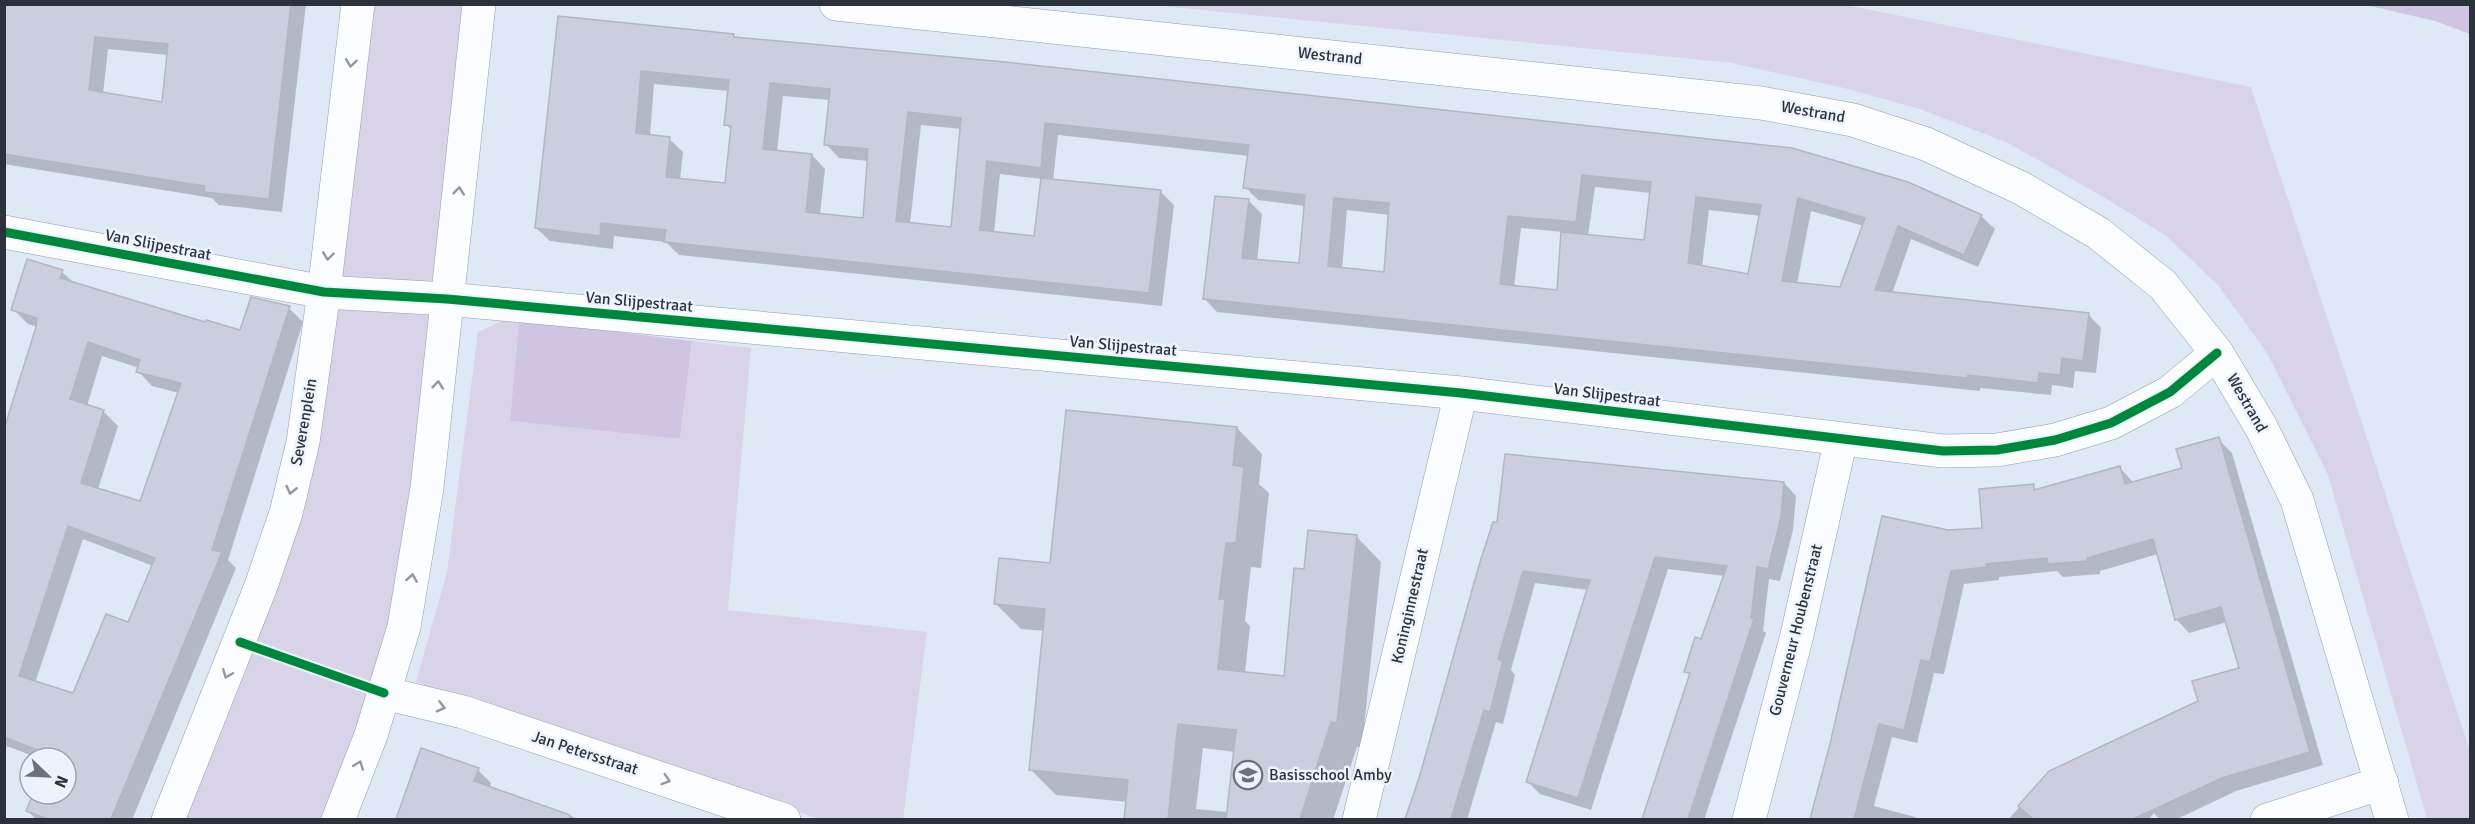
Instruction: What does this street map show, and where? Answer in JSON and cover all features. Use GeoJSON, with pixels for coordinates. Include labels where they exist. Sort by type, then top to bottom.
{"type":"FeatureCollection","features":[{"type":"Feature","properties":{"kind":"street","name":"Severenplein"},"geometry":{"type":"LineString","coordinates":[[168,819],[240,642],[286,513],[303,442],[324,292],[358,4]]}},
{"type":"Feature","properties":{"kind":"street"},"geometry":{"type":"LineString","coordinates":[[338,819],[384,693],[404,627],[427,488],[478,4]]}},
{"type":"Feature","properties":{"kind":"street","name":"Westrand"},"geometry":{"type":"LineString","coordinates":[[836,4],[1761,103],[1854,120],[1926,144],[2021,188],[2098,233],[2163,285],[2217,353],[2261,427],[2297,500],[2392,819]]}},
{"type":"Feature","properties":{"kind":"street","name":"Van Slijpestraat"},"geometry":{"type":"LineString","coordinates":[[4,232],[324,292],[447,299],[1461,393],[1943,451],[1997,450],[2055,440],[2111,423],[2170,392],[2217,353]]}},
{"type":"Feature","properties":{"kind":"street","name":"Koninginnestraat"},"geometry":{"type":"LineString","coordinates":[[1359,819],[1461,393]]}},
{"type":"Feature","properties":{"kind":"street","name":"Gouverneur Houbenstraat"},"geometry":{"type":"LineString","coordinates":[[1749,819],[1797,635],[1840,439]]}},
{"type":"Feature","properties":{"kind":"street","name":"Jan Petersstraat"},"geometry":{"type":"LineString","coordinates":[[384,693],[463,712],[784,819]]}},
{"type":"Feature","properties":{"kind":"street"},"geometry":{"type":"LineString","coordinates":[[2267,819],[2382,783]]}},
{"type":"Feature","properties":{"kind":"shaded area"},"geometry":{"type":"Polygon","coordinates":[[[370,5],[465,5],[390,666],[325,819],[180,820],[274,589],[370,5]]]}},
{"type":"Feature","properties":{"kind":"shaded area"},"geometry":{"type":"Polygon","coordinates":[[[1153,5],[1846,5],[2251,87],[2470,751],[2470,819],[2427,819],[2328,475],[2267,353],[2218,285],[2165,235],[2008,143],[1920,109],[1844,88],[1732,63],[1153,5]]]}},
{"type":"Feature","properties":{"kind":"shaded area"},"geometry":{"type":"Polygon","coordinates":[[[2366,5],[2470,5],[2470,34],[2435,21],[2366,5]]]}},
{"type":"Feature","properties":{"kind":"shaded area"},"geometry":{"type":"Polygon","coordinates":[[[506,319],[519,320],[510,421],[680,439],[692,341],[751,348],[728,610],[927,632],[903,819],[819,819],[416,682],[447,572],[478,332],[506,319]]]}},
{"type":"Feature","properties":{"kind":"shaded area"},"geometry":{"type":"Polygon","coordinates":[[[519,320],[692,341],[680,439],[510,421],[519,320]]]}},
{"type":"Feature","properties":{"kind":"building"},"geometry":{"type":"Polygon","coordinates":[[[4,4],[291,4],[269,199],[204,192],[205,186],[4,154],[4,4]],[[95,37],[89,90],[162,102],[168,44],[95,37]]]}},
{"type":"Feature","properties":{"kind":"building"},"geometry":{"type":"Polygon","coordinates":[[[558,16],[734,34],[734,37],[1005,62],[1792,148],[1908,182],[1982,215],[1964,255],[1898,226],[1875,290],[2089,313],[2083,361],[2062,358],[2060,375],[2039,373],[2038,383],[1968,375],[1967,378],[1203,299],[1215,196],[1249,199],[1242,258],[1299,263],[1305,195],[1243,188],[1249,145],[1045,123],[1041,168],[987,161],[980,230],[1034,236],[1041,178],[1161,190],[1149,293],[664,242],[666,230],[601,223],[600,236],[535,228],[558,16]],[[641,71],[636,133],[670,137],[666,177],[725,183],[731,126],[724,125],[729,80],[641,71]],[[770,83],[763,149],[812,154],[806,212],[863,218],[868,149],[824,145],[830,89],[770,83]],[[908,112],[896,221],[951,227],[961,118],[908,112]],[[1582,175],[1576,222],[1508,216],[1500,284],[1557,290],[1561,232],[1644,240],[1651,182],[1582,175]],[[1696,197],[1688,263],[1748,274],[1761,205],[1696,197]],[[1334,198],[1328,266],[1384,272],[1389,203],[1334,198]],[[1798,198],[1782,281],[1840,287],[1865,218],[1798,198]]]}},
{"type":"Feature","properties":{"kind":"building"},"geometry":{"type":"Polygon","coordinates":[[[27,259],[63,270],[60,278],[205,322],[206,320],[240,330],[251,297],[290,306],[212,550],[222,552],[111,819],[48,819],[26,811],[28,806],[78,806],[78,746],[27,746],[4,737],[4,429],[37,318],[11,310],[27,259]],[[88,342],[70,399],[104,410],[81,483],[140,501],[181,383],[136,372],[140,360],[88,342]],[[68,526],[19,676],[73,693],[106,614],[128,622],[155,558],[68,526]]]}},
{"type":"Feature","properties":{"kind":"building"},"geometry":{"type":"Polygon","coordinates":[[[1066,410],[1237,427],[1233,465],[1244,467],[1236,543],[1226,543],[1219,599],[1225,599],[1218,669],[1284,676],[1294,568],[1304,569],[1308,530],[1357,535],[1337,723],[1331,722],[1300,819],[1226,819],[1236,730],[1178,724],[1168,819],[1124,819],[1128,780],[1029,770],[1045,609],[994,604],[999,558],[1050,563],[1066,410]]]}},
{"type":"Feature","properties":{"kind":"building"},"geometry":{"type":"Polygon","coordinates":[[[2219,437],[2310,752],[2222,778],[2133,819],[2033,819],[2018,806],[2049,771],[2198,701],[2192,681],[2239,668],[2221,607],[2175,620],[2153,539],[2087,558],[2088,561],[2048,564],[2047,558],[1986,564],[1987,567],[1951,571],[1930,662],[1921,660],[1904,730],[1879,724],[1854,819],[1810,819],[1830,744],[1882,516],[1948,530],[1982,528],[1979,489],[2034,484],[2034,490],[2120,466],[2125,484],[2182,468],[2176,449],[2219,437]]]}},
{"type":"Feature","properties":{"kind":"building"},"geometry":{"type":"Polygon","coordinates":[[[1505,454],[1784,482],[1781,517],[1768,569],[1757,567],[1751,618],[1754,619],[1688,819],[1642,819],[1690,673],[1684,672],[1695,637],[1701,639],[1727,566],[1655,557],[1578,798],[1526,782],[1590,580],[1523,571],[1498,659],[1503,661],[1490,712],[1484,710],[1451,819],[1405,819],[1419,778],[1480,562],[1493,522],[1497,522],[1505,454]]]}},
{"type":"Feature","properties":{"kind":"building"},"geometry":{"type":"Polygon","coordinates":[[[421,748],[479,768],[474,781],[570,815],[570,819],[396,819],[421,748]]]}},
{"type":"Feature","properties":{"kind":"cycle path"},"geometry":{"type":"LineString","coordinates":[[4,232],[324,292],[447,299],[1461,393],[1943,451],[1997,450],[2055,440],[2111,423],[2170,392],[2217,353]]}},
{"type":"Feature","properties":{"kind":"cycle path"},"geometry":{"type":"LineString","coordinates":[[240,642],[384,693]]}},
{"type":"Feature","properties":{"kind":"place","name":"Basisschool Amby"},"geometry":{"type":"Point","coordinates":[1248,775]}}]}
